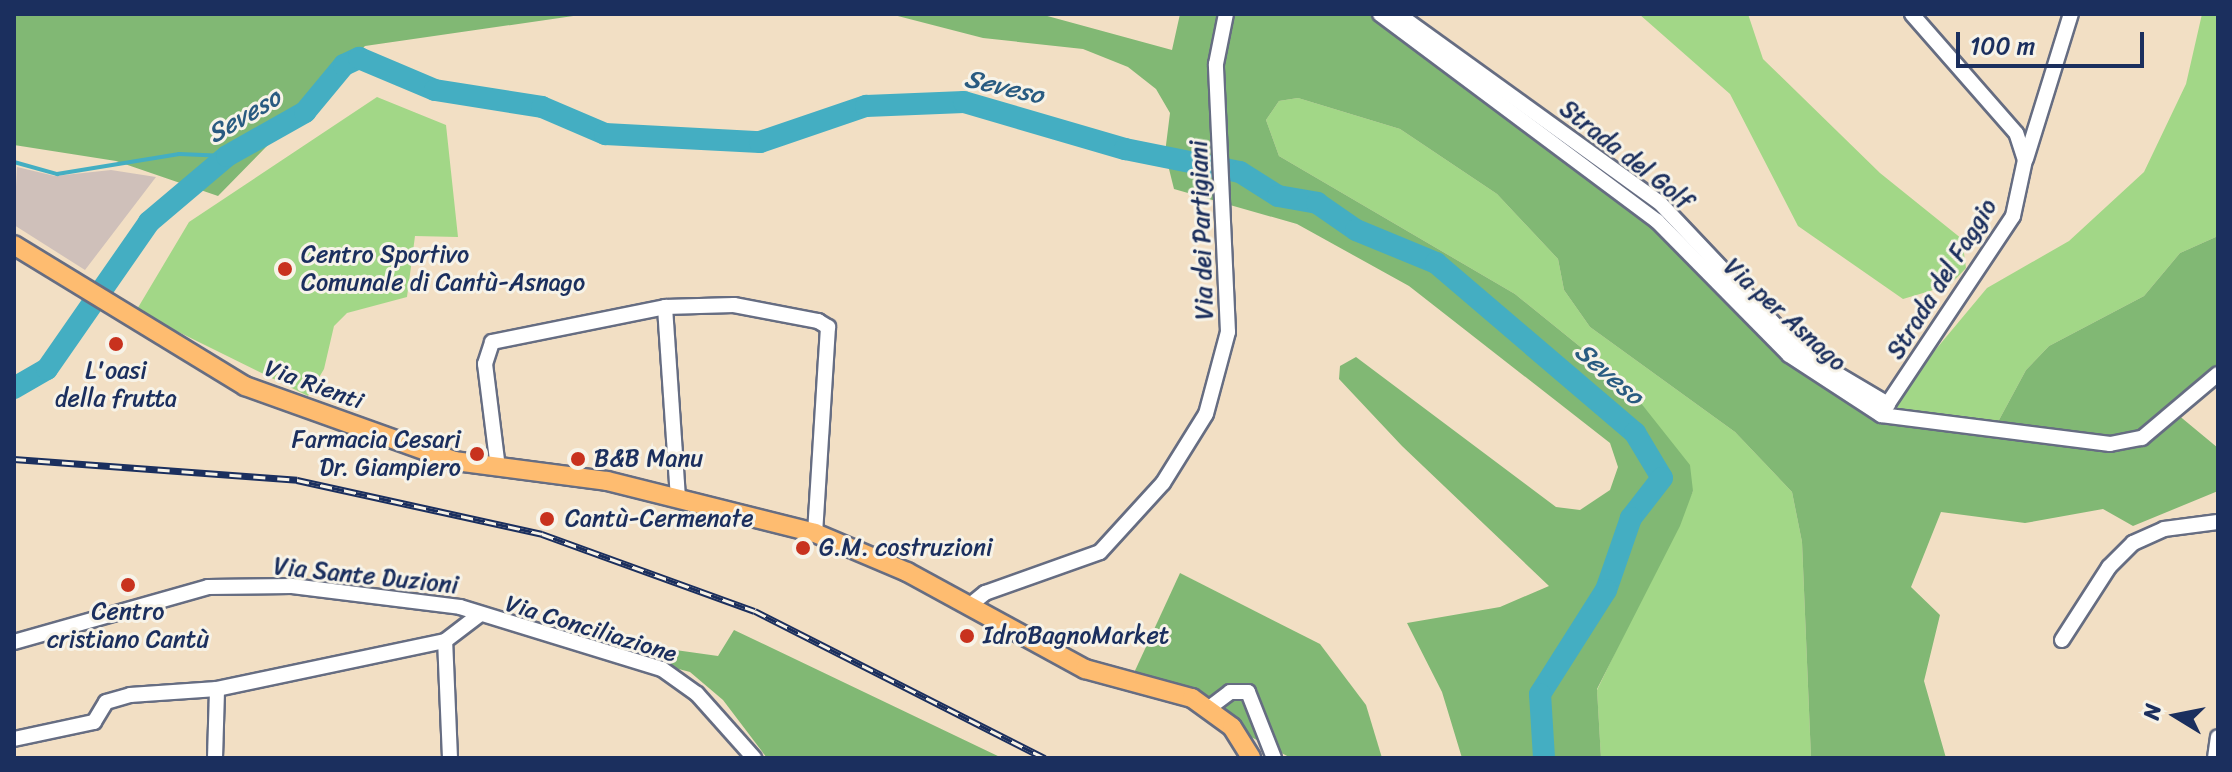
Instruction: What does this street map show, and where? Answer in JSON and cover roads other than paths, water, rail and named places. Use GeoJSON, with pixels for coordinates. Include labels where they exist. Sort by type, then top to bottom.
{"type":"FeatureCollection","features":[{"type":"Feature","properties":{"kind":"main road","name":"Via Rienti"},"geometry":{"type":"LineString","coordinates":[[14,245],[112,309],[245,386],[455,461],[678,498],[815,533],[969,606],[1085,669],[1174,690],[1209,708]]}},
{"type":"Feature","properties":{"kind":"main road"},"geometry":{"type":"LineString","coordinates":[[1209,708],[1251,758]]}},
{"type":"Feature","properties":{"kind":"street","name":"Via dei Partigiani"},"geometry":{"type":"LineString","coordinates":[[969,606],[985,593],[1100,552],[1163,483],[1206,414],[1228,332],[1216,64],[1226,14]]}},
{"type":"Feature","properties":{"kind":"street","name":"Via per Asnago"},"geometry":{"type":"LineString","coordinates":[[1380,14],[1657,221],[1789,355],[1885,409],[2110,444],[2142,438],[2218,374]]}},
{"type":"Feature","properties":{"kind":"street","name":"Strada del Golf"},"geometry":{"type":"LineString","coordinates":[[1398,14],[1659,202],[1779,329],[1822,365],[1885,409]]}},
{"type":"Feature","properties":{"kind":"street"},"geometry":{"type":"LineString","coordinates":[[1912,14],[2016,133],[2025,160]]}},
{"type":"Feature","properties":{"kind":"street","name":"Strada del Faggio"},"geometry":{"type":"LineString","coordinates":[[1885,409],[2013,216],[2025,160],[2071,14]]}},
{"type":"Feature","properties":{"kind":"street"},"geometry":{"type":"LineString","coordinates":[[498,468],[486,391],[492,342],[665,307],[734,305],[828,327],[815,533]]}},
{"type":"Feature","properties":{"kind":"street"},"geometry":{"type":"LineString","coordinates":[[665,307],[678,498]]}},
{"type":"Feature","properties":{"kind":"street"},"geometry":{"type":"LineString","coordinates":[[2062,640],[2133,543],[2164,529],[2218,522]]}},
{"type":"Feature","properties":{"kind":"street","name":"Via Sante Duzioni"},"geometry":{"type":"LineString","coordinates":[[14,642],[208,587],[292,586],[479,615]]}},
{"type":"Feature","properties":{"kind":"street"},"geometry":{"type":"LineString","coordinates":[[14,739],[94,722],[106,702],[130,695],[217,689],[445,641],[479,615]]}},
{"type":"Feature","properties":{"kind":"street","name":"Via Conciliazione"},"geometry":{"type":"LineString","coordinates":[[479,615],[662,669],[697,694],[754,758]]}},
{"type":"Feature","properties":{"kind":"street"},"geometry":{"type":"LineString","coordinates":[[445,641],[450,758]]}},
{"type":"Feature","properties":{"kind":"street"},"geometry":{"type":"LineString","coordinates":[[215,758],[217,689]]}},
{"type":"Feature","properties":{"kind":"street"},"geometry":{"type":"LineString","coordinates":[[1209,708],[1230,692],[1248,692],[1274,758]]}},
{"type":"Feature","properties":{"kind":"street"},"geometry":{"type":"LineString","coordinates":[[2215,758],[2218,737]]}},
{"type":"Feature","properties":{"kind":"waterway","name":"Seveso"},"geometry":{"type":"LineString","coordinates":[[14,388],[47,369],[149,222],[227,156],[305,112],[344,65],[359,58],[435,90],[542,107],[605,134],[760,142],[866,106],[964,102],[1125,149],[1240,172],[1278,196],[1317,203],[1356,230],[1436,263],[1635,433],[1662,478],[1631,518],[1606,590],[1540,694],[1544,758]]}},
{"type":"Feature","properties":{"kind":"waterway"},"geometry":{"type":"LineString","coordinates":[[14,162],[57,174],[179,154],[227,156]]}},
{"type":"Feature","properties":{"kind":"railway"},"geometry":{"type":"LineString","coordinates":[[14,459],[297,480],[542,534],[755,611],[1045,758]]}},
{"type":"Feature","properties":{"kind":"place","name":"Centro Sportivo Comunale di Cantù-Asnago"},"geometry":{"type":"Point","coordinates":[285,269]}},
{"type":"Feature","properties":{"kind":"place","name":"L'oasi della frutta"},"geometry":{"type":"Point","coordinates":[116,344]}},
{"type":"Feature","properties":{"kind":"place","name":"Farmacia Cesari Dr. Giampiero"},"geometry":{"type":"Point","coordinates":[477,454]}},
{"type":"Feature","properties":{"kind":"place","name":"B&B Manu"},"geometry":{"type":"Point","coordinates":[578,459]}},
{"type":"Feature","properties":{"kind":"place","name":"Cantù-Cermenate"},"geometry":{"type":"Point","coordinates":[547,519]}},
{"type":"Feature","properties":{"kind":"place","name":"G.M. costruzioni"},"geometry":{"type":"Point","coordinates":[803,548]}},
{"type":"Feature","properties":{"kind":"place","name":"Centro cristiano Cantù"},"geometry":{"type":"Point","coordinates":[128,585]}},
{"type":"Feature","properties":{"kind":"place","name":"IdroBagnoMarket"},"geometry":{"type":"Point","coordinates":[967,636]}}]}
